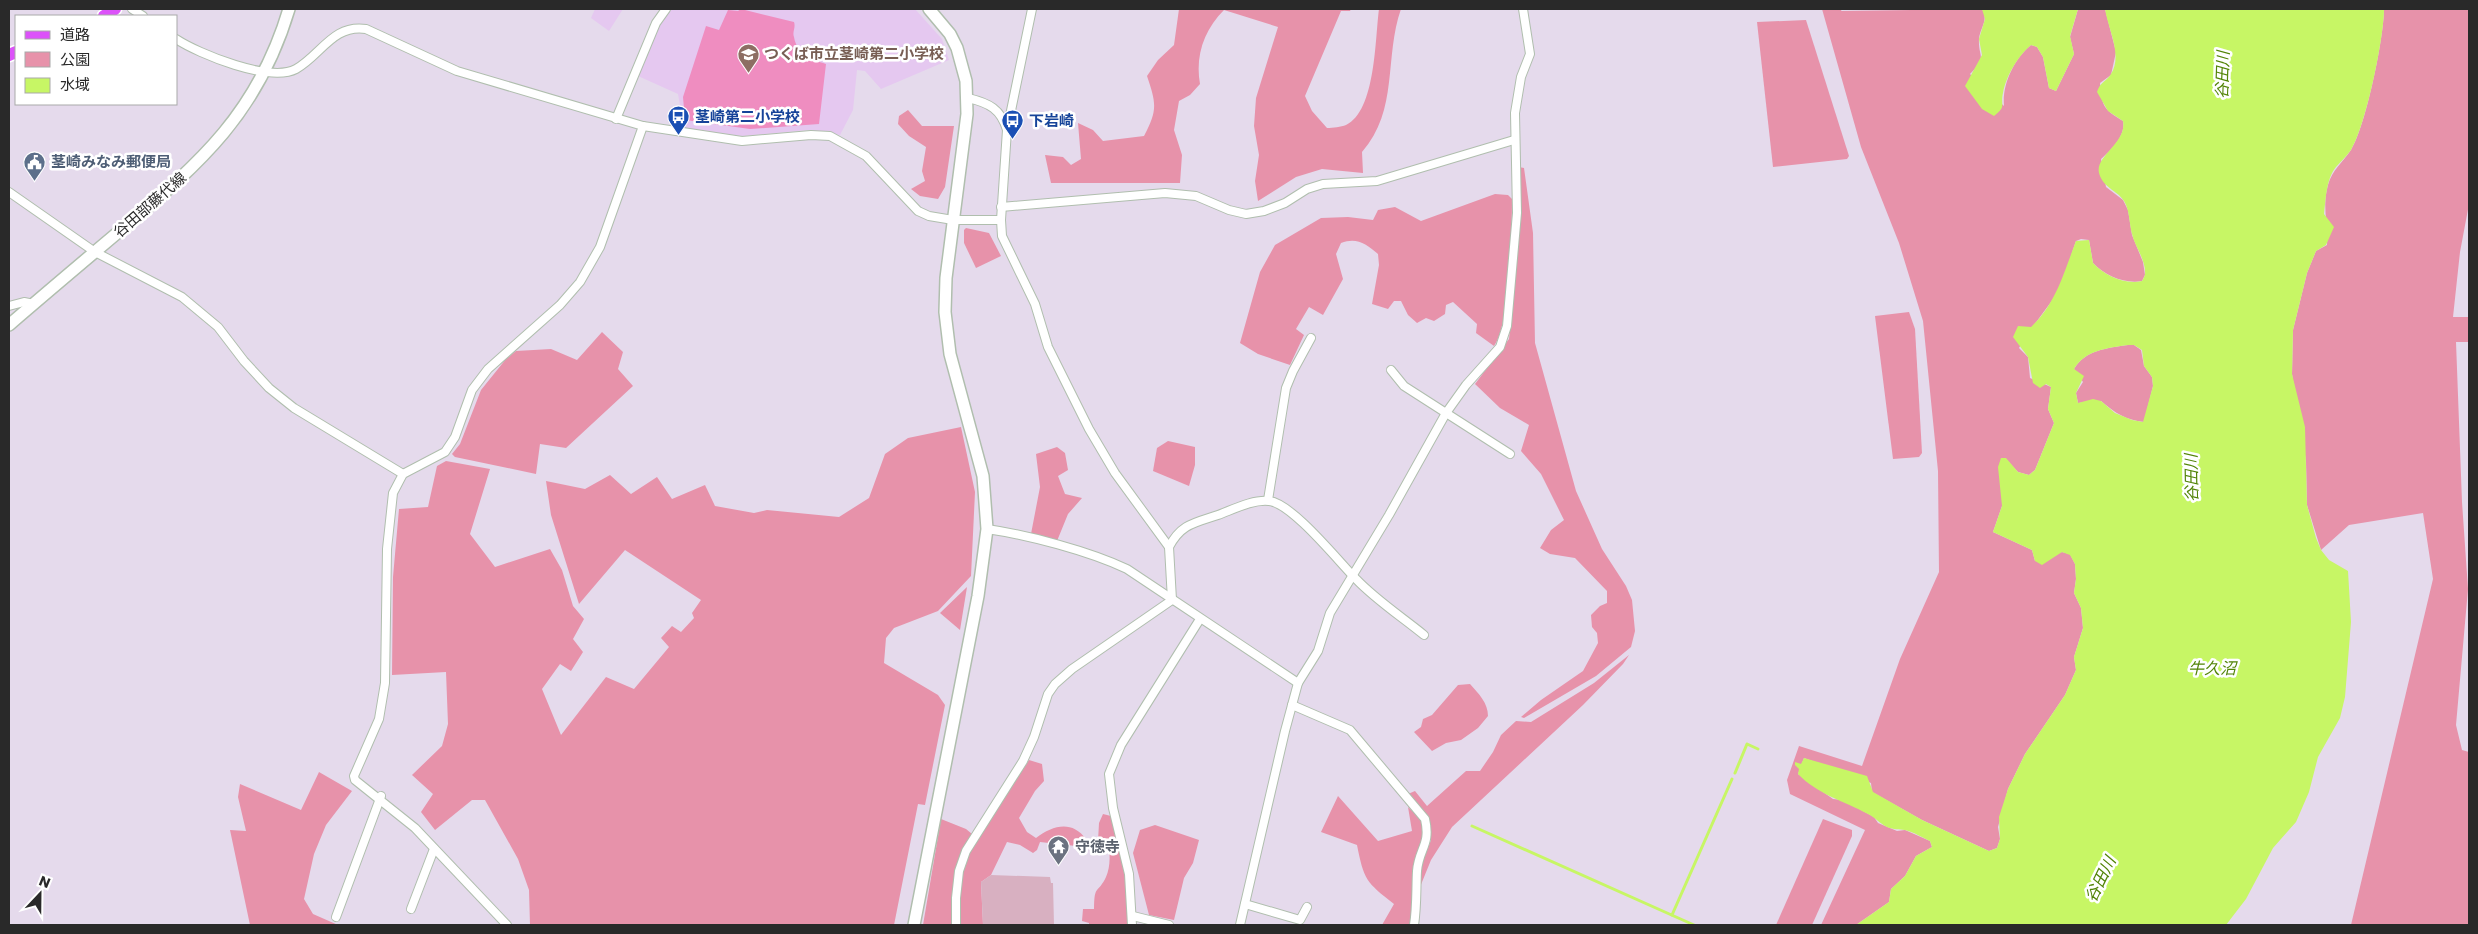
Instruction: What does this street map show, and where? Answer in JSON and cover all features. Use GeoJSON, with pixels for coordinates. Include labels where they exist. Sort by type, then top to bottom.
{"type":"FeatureCollection","features":[{"type":"Feature","properties":{"kind":"street","name":"谷田部藤代線"},"geometry":{"type":"LineString","coordinates":[[9,325],[208,153],[242,109],[264,71],[289,9]]}},
{"type":"Feature","properties":{"kind":"street"},"geometry":{"type":"LineString","coordinates":[[616,119],[656,23],[666,9]]}},
{"type":"Feature","properties":{"kind":"street"},"geometry":{"type":"LineString","coordinates":[[914,925],[978,596],[987,529],[983,476],[955,375],[946,331],[946,278],[968,98],[966,81],[957,48],[950,34],[929,9]]}},
{"type":"Feature","properties":{"kind":"street"},"geometry":{"type":"LineString","coordinates":[[1032,9],[1007,130],[1000,220],[1002,236],[1023,277],[1048,347],[1067,386],[1115,473],[1169,547]]}},
{"type":"Feature","properties":{"kind":"street"},"geometry":{"type":"LineString","coordinates":[[1240,925],[1298,683],[1318,651],[1330,613],[1446,413],[1466,385],[1500,346],[1507,326],[1516,213],[1514,140],[1517,95],[1530,54],[1523,9]]}},
{"type":"Feature","properties":{"kind":"street"},"geometry":{"type":"LineString","coordinates":[[178,40],[192,49],[218,60],[264,71],[284,72],[294,70],[336,34],[358,28],[373,32],[457,71],[643,126],[742,141],[811,135],[830,136],[866,156],[918,211],[929,216],[953,220],[1000,220]]}},
{"type":"Feature","properties":{"kind":"street"},"geometry":{"type":"LineString","coordinates":[[968,98],[992,106],[1004,121],[1007,130]]}},
{"type":"Feature","properties":{"kind":"street"},"geometry":{"type":"LineString","coordinates":[[506,925],[415,828],[381,797],[355,780],[354,776],[379,719],[383,701],[385,683],[387,549],[393,493],[403,474],[445,452],[455,437],[472,390],[488,369],[560,305],[580,282],[600,247],[643,126]]}},
{"type":"Feature","properties":{"kind":"street"},"geometry":{"type":"LineString","coordinates":[[1001,207],[1165,193],[1196,196],[1229,210],[1246,214],[1264,211],[1285,203],[1307,189],[1323,184],[1378,181],[1514,140]]}},
{"type":"Feature","properties":{"kind":"street"},"geometry":{"type":"LineString","coordinates":[[9,192],[95,252],[182,297],[218,327],[244,361],[269,388],[294,408],[403,474]]}},
{"type":"Feature","properties":{"kind":"street"},"geometry":{"type":"LineString","coordinates":[[9,306],[24,302],[34,304]]}},
{"type":"Feature","properties":{"kind":"street"},"geometry":{"type":"LineString","coordinates":[[1268,500],[1286,388],[1311,338]]}},
{"type":"Feature","properties":{"kind":"street"},"geometry":{"type":"LineString","coordinates":[[1392,370],[1404,386],[1510,454]]}},
{"type":"Feature","properties":{"kind":"street"},"geometry":{"type":"LineString","coordinates":[[1172,600],[1169,547],[1177,532],[1195,523],[1268,500],[1276,502],[1288,510],[1353,575],[1424,635]]}},
{"type":"Feature","properties":{"kind":"street"},"geometry":{"type":"LineString","coordinates":[[987,529],[1011,533],[1111,561],[1127,569],[1298,683]]}},
{"type":"Feature","properties":{"kind":"street"},"geometry":{"type":"LineString","coordinates":[[956,925],[959,871],[966,851],[1026,756],[1048,694],[1055,684],[1072,669],[1172,600]]}},
{"type":"Feature","properties":{"kind":"street"},"geometry":{"type":"LineString","coordinates":[[1132,925],[1133,916],[1129,874],[1113,808],[1109,774],[1121,745],[1200,619]]}},
{"type":"Feature","properties":{"kind":"street"},"geometry":{"type":"LineString","coordinates":[[1292,705],[1350,730],[1425,819],[1428,835],[1417,869],[1417,904],[1414,925]]}},
{"type":"Feature","properties":{"kind":"street"},"geometry":{"type":"LineString","coordinates":[[336,917],[381,797]]}},
{"type":"Feature","properties":{"kind":"street"},"geometry":{"type":"LineString","coordinates":[[411,909],[434,849]]}},
{"type":"Feature","properties":{"kind":"street"},"geometry":{"type":"LineString","coordinates":[[1245,904],[1300,920],[1307,907]]}},
{"type":"Feature","properties":{"kind":"street"},"geometry":{"type":"LineString","coordinates":[[1133,916],[1169,925]]}},
{"type":"Feature","properties":{"kind":"shaded area"},"geometry":{"type":"Polygon","coordinates":[[[595,9],[623,9],[609,31],[591,18],[595,9]]]}},
{"type":"Feature","properties":{"kind":"shaded area","name":"つくば市立茎崎第二小学校"},"geometry":{"type":"Polygon","coordinates":[[[670,9],[915,9],[942,39],[949,60],[881,89],[865,71],[857,70],[853,110],[840,135],[808,130],[742,136],[684,128],[678,94],[638,76],[660,25],[670,9]]]}},
{"type":"Feature","properties":{"kind":"shaded area"},"geometry":{"type":"Polygon","coordinates":[[[741,9],[794,22],[794,35],[801,52],[810,58],[826,64],[819,124],[750,129],[685,120],[683,97],[706,26],[719,30],[728,10],[738,11],[741,9]]]}},
{"type":"Feature","properties":{"kind":"shaded area"},"geometry":{"type":"Polygon","coordinates":[[[991,875],[1050,877],[1051,883],[1053,883],[1054,925],[983,925],[981,882],[991,875]]]}},
{"type":"Feature","properties":{"kind":"green space"},"geometry":{"type":"Polygon","coordinates":[[[1179,9],[1351,9],[1350,11],[1341,11],[1305,96],[1312,111],[1327,128],[1346,125],[1356,117],[1369,90],[1375,55],[1379,9],[1401,9],[1396,27],[1386,101],[1374,136],[1362,152],[1363,173],[1322,169],[1296,177],[1258,201],[1255,181],[1259,155],[1254,126],[1256,98],[1278,27],[1224,10],[1211,26],[1203,44],[1199,63],[1200,84],[1190,95],[1179,101],[1174,130],[1182,155],[1180,183],[1051,183],[1045,155],[1063,157],[1071,165],[1081,159],[1078,123],[1093,130],[1103,141],[1144,136],[1152,119],[1154,106],[1147,76],[1158,60],[1174,45],[1179,9]]]}},
{"type":"Feature","properties":{"kind":"green space"},"geometry":{"type":"Polygon","coordinates":[[[1822,9],[1842,9],[1841,11],[1982,9],[1985,17],[1979,39],[1981,57],[1979,64],[1970,74],[2004,106],[2005,89],[2010,73],[2019,57],[2031,45],[2037,47],[2043,57],[2049,88],[2056,91],[2074,54],[2070,37],[2078,9],[2105,9],[2116,52],[2111,75],[2100,83],[2102,97],[2107,110],[2123,121],[2123,127],[2117,142],[2101,159],[2106,187],[2123,200],[2128,210],[2132,235],[2143,262],[2145,275],[2142,281],[2136,282],[2122,280],[2109,275],[2093,263],[2089,240],[2081,239],[2076,241],[2060,288],[2019,348],[2028,357],[2030,378],[2051,387],[2048,409],[2054,423],[2035,470],[2029,475],[2018,472],[2006,459],[2002,506],[1993,532],[2032,550],[2035,561],[2062,552],[2070,554],[2075,564],[2076,579],[2074,593],[2081,608],[2083,628],[2074,657],[2076,670],[2065,695],[2025,754],[2008,789],[1998,827],[2000,839],[1997,848],[1989,851],[1922,820],[1872,792],[1871,783],[1804,758],[1798,774],[1833,799],[1843,800],[1874,817],[1878,823],[1897,831],[1905,830],[1930,841],[1932,847],[1916,856],[1905,876],[1891,889],[1889,902],[1856,925],[1821,925],[1865,830],[1790,794],[1787,780],[1799,746],[1862,766],[1900,659],[1939,572],[1938,471],[1923,321],[1899,243],[1861,147],[1822,9]]]}},
{"type":"Feature","properties":{"kind":"green space"},"geometry":{"type":"Polygon","coordinates":[[[2384,9],[2469,9],[2469,204],[2460,252],[2453,317],[2469,317],[2469,342],[2456,342],[2462,502],[2468,589],[2456,725],[2462,750],[2469,752],[2469,925],[2351,925],[2433,579],[2423,513],[2349,525],[2321,550],[2307,505],[2306,461],[2292,374],[2293,330],[2307,273],[2316,251],[2327,245],[2326,192],[2335,170],[2351,150],[2357,138],[2378,60],[2384,9]]]}},
{"type":"Feature","properties":{"kind":"green space"},"geometry":{"type":"Polygon","coordinates":[[[1806,20],[1849,156],[1847,159],[1773,167],[1757,22],[1806,20]]]}},
{"type":"Feature","properties":{"kind":"green space"},"geometry":{"type":"Polygon","coordinates":[[[908,110],[922,126],[954,126],[945,187],[938,199],[920,196],[911,189],[925,181],[922,171],[926,147],[909,136],[898,124],[899,116],[908,110]]]}},
{"type":"Feature","properties":{"kind":"green space"},"geometry":{"type":"Polygon","coordinates":[[[1519,167],[1524,168],[1533,233],[1535,343],[1576,491],[1602,549],[1626,586],[1632,600],[1635,631],[1631,647],[1596,676],[1524,718],[1521,717],[1541,700],[1583,671],[1598,643],[1597,633],[1592,627],[1591,615],[1600,606],[1607,603],[1607,591],[1575,558],[1550,554],[1540,548],[1551,530],[1564,520],[1541,474],[1521,451],[1529,425],[1500,408],[1475,384],[1509,339],[1517,261],[1519,167]]]}},
{"type":"Feature","properties":{"kind":"green space"},"geometry":{"type":"Polygon","coordinates":[[[1495,194],[1508,195],[1512,199],[1511,253],[1507,298],[1504,319],[1494,346],[1476,333],[1477,324],[1453,302],[1446,305],[1445,314],[1434,321],[1426,318],[1417,323],[1408,315],[1401,301],[1394,301],[1388,309],[1372,304],[1379,265],[1378,254],[1357,241],[1341,243],[1336,254],[1343,279],[1323,315],[1309,307],[1296,329],[1304,335],[1290,365],[1258,354],[1240,343],[1260,272],[1275,245],[1321,218],[1348,217],[1373,220],[1378,210],[1395,207],[1421,221],[1495,194]]]}},
{"type":"Feature","properties":{"kind":"green space"},"geometry":{"type":"Polygon","coordinates":[[[966,228],[989,233],[1001,256],[976,268],[964,243],[964,230],[966,228]]]}},
{"type":"Feature","properties":{"kind":"green space"},"geometry":{"type":"Polygon","coordinates":[[[1909,312],[1915,329],[1922,453],[1919,457],[1893,459],[1875,316],[1909,312]]]}},
{"type":"Feature","properties":{"kind":"green space"},"geometry":{"type":"Polygon","coordinates":[[[602,332],[623,352],[618,369],[633,386],[566,448],[540,444],[536,474],[455,457],[452,454],[460,444],[481,390],[506,359],[516,351],[551,349],[577,360],[602,332]]]}},
{"type":"Feature","properties":{"kind":"green space"},"geometry":{"type":"Polygon","coordinates":[[[2134,345],[2141,350],[2144,366],[2152,377],[2153,386],[2144,422],[2132,420],[2121,415],[2101,401],[2078,403],[2076,393],[2083,382],[2074,369],[2079,363],[2084,358],[2098,351],[2134,345]]]}},
{"type":"Feature","properties":{"kind":"green space"},"geometry":{"type":"Polygon","coordinates":[[[961,427],[975,492],[971,576],[938,611],[894,628],[886,638],[884,663],[938,695],[945,705],[925,805],[918,804],[894,925],[530,925],[529,890],[518,859],[485,800],[472,800],[435,830],[421,812],[433,794],[412,775],[442,746],[448,724],[446,672],[392,675],[393,577],[399,509],[428,507],[437,466],[446,461],[490,469],[470,534],[495,567],[550,549],[562,570],[573,606],[584,619],[573,639],[583,652],[571,671],[560,664],[542,689],[561,735],[606,677],[634,689],[669,647],[661,638],[672,626],[681,632],[694,618],[692,613],[701,600],[625,550],[579,604],[551,515],[546,481],[585,489],[610,475],[631,494],[657,477],[672,499],[705,485],[715,506],[754,513],[767,510],[839,517],[869,498],[885,454],[908,438],[961,427]]]}},
{"type":"Feature","properties":{"kind":"green space"},"geometry":{"type":"Polygon","coordinates":[[[1168,441],[1195,447],[1195,465],[1189,486],[1153,471],[1157,448],[1168,441]]]}},
{"type":"Feature","properties":{"kind":"green space"},"geometry":{"type":"Polygon","coordinates":[[[1057,447],[1065,453],[1068,470],[1058,476],[1065,494],[1082,498],[1068,514],[1057,541],[1031,534],[1040,487],[1036,454],[1057,447]]]}},
{"type":"Feature","properties":{"kind":"green space"},"geometry":{"type":"Polygon","coordinates":[[[967,587],[960,630],[940,613],[967,587]]]}},
{"type":"Feature","properties":{"kind":"green space"},"geometry":{"type":"Polygon","coordinates":[[[1629,655],[1623,664],[1583,705],[1452,827],[1431,860],[1420,887],[1419,871],[1431,840],[1431,828],[1427,816],[1408,794],[1415,791],[1427,806],[1466,771],[1480,771],[1493,752],[1501,735],[1516,721],[1531,722],[1594,683],[1629,655]]]}},
{"type":"Feature","properties":{"kind":"green space"},"geometry":{"type":"Polygon","coordinates":[[[1470,684],[1485,703],[1488,716],[1478,728],[1461,740],[1446,743],[1432,751],[1414,732],[1421,727],[1423,719],[1432,715],[1458,685],[1470,684]]]}},
{"type":"Feature","properties":{"kind":"green space"},"geometry":{"type":"Polygon","coordinates":[[[1029,760],[1042,764],[1044,781],[1035,791],[1019,818],[1027,832],[1036,838],[1049,830],[1062,826],[1069,827],[1081,833],[1086,839],[1085,847],[1040,842],[1037,850],[1033,853],[1020,845],[1007,842],[991,875],[981,882],[983,925],[959,925],[961,885],[968,857],[983,828],[1029,760]]]}},
{"type":"Feature","properties":{"kind":"green space"},"geometry":{"type":"Polygon","coordinates":[[[319,772],[352,791],[326,825],[314,854],[304,899],[313,914],[338,925],[250,925],[230,830],[246,831],[238,797],[240,784],[301,810],[319,772]]]}},
{"type":"Feature","properties":{"kind":"green space"},"geometry":{"type":"Polygon","coordinates":[[[1338,796],[1378,841],[1412,831],[1408,807],[1422,820],[1423,833],[1414,870],[1410,925],[1382,925],[1394,904],[1372,885],[1364,873],[1357,845],[1321,832],[1338,796]]]}},
{"type":"Feature","properties":{"kind":"green space"},"geometry":{"type":"Polygon","coordinates":[[[1103,814],[1111,816],[1125,875],[1128,925],[1089,925],[1089,923],[1082,921],[1083,909],[1094,909],[1096,892],[1106,877],[1109,868],[1110,854],[1108,841],[1098,841],[1099,823],[1103,814]]]}},
{"type":"Feature","properties":{"kind":"green space"},"geometry":{"type":"Polygon","coordinates":[[[941,819],[966,829],[972,834],[954,877],[951,925],[923,925],[941,819]]]}},
{"type":"Feature","properties":{"kind":"green space"},"geometry":{"type":"Polygon","coordinates":[[[1823,819],[1852,830],[1852,836],[1812,925],[1776,925],[1823,819]]]}},
{"type":"Feature","properties":{"kind":"green space"},"geometry":{"type":"Polygon","coordinates":[[[1155,825],[1199,840],[1193,863],[1184,878],[1174,920],[1149,915],[1133,853],[1140,830],[1155,825]]]}},
{"type":"Feature","properties":{"kind":"water"},"geometry":{"type":"Polygon","coordinates":[[[1982,9],[2078,9],[2070,36],[2074,54],[2056,91],[2049,88],[2043,57],[2037,47],[2031,45],[2010,73],[2000,110],[1994,116],[1982,109],[1965,86],[1982,55],[1979,39],[1985,19],[1982,9]]]}},
{"type":"Feature","properties":{"kind":"water","name":"牛久沼"},"geometry":{"type":"Polygon","coordinates":[[[2105,9],[2384,9],[2378,60],[2357,138],[2351,150],[2336,167],[2328,183],[2324,214],[2334,227],[2326,245],[2316,251],[2307,273],[2293,330],[2292,374],[2305,427],[2307,505],[2321,550],[2329,560],[2348,571],[2351,622],[2345,697],[2340,718],[2318,757],[2309,792],[2296,822],[2273,848],[2246,899],[2226,925],[1856,925],[1889,902],[1891,889],[1905,876],[1916,856],[1932,847],[1930,841],[1905,830],[1887,827],[1868,814],[1822,792],[1798,774],[1799,769],[1795,762],[1801,764],[1804,758],[1867,776],[1873,792],[1922,820],[1989,851],[1997,848],[2000,839],[1999,817],[2008,789],[2025,754],[2065,695],[2076,670],[2074,657],[2083,628],[2081,608],[2074,593],[2076,579],[2075,564],[2070,555],[2062,552],[2042,565],[2035,561],[2032,550],[1993,532],[2002,506],[1998,467],[2001,458],[2006,458],[2018,472],[2029,475],[2035,470],[2054,423],[2048,409],[2051,387],[2046,384],[2040,388],[2033,383],[2028,357],[2013,337],[2018,326],[2031,327],[2047,308],[2063,276],[2076,241],[2089,240],[2093,263],[2109,275],[2129,282],[2136,282],[2142,281],[2145,275],[2144,264],[2133,239],[2126,205],[2121,197],[2107,186],[2099,173],[2102,161],[2116,143],[2123,129],[2123,121],[2108,111],[2097,92],[2111,74],[2116,59],[2114,42],[2105,9]],[[2134,345],[2098,351],[2084,358],[2079,363],[2074,369],[2084,376],[2076,393],[2078,403],[2093,399],[2101,401],[2115,413],[2143,422],[2153,386],[2152,377],[2144,366],[2142,350],[2134,345]]]}},
{"type":"Feature","properties":{"kind":"waterway"},"geometry":{"type":"LineString","coordinates":[[1735,773],[1747,744],[1758,749]]}},
{"type":"Feature","properties":{"kind":"waterway"},"geometry":{"type":"LineString","coordinates":[[1672,915],[1732,779]]}},
{"type":"Feature","properties":{"kind":"waterway"},"geometry":{"type":"LineString","coordinates":[[1472,826],[1694,925]]}},
{"type":"Feature","properties":{"kind":"place","name":"つくば市立茎崎第二小学校"},"geometry":{"type":"Point","coordinates":[748,73]}},
{"type":"Feature","properties":{"kind":"place","name":"茎崎第二小学校"},"geometry":{"type":"Point","coordinates":[679,136]}},
{"type":"Feature","properties":{"kind":"place","name":"下岩崎"},"geometry":{"type":"Point","coordinates":[1013,140]}},
{"type":"Feature","properties":{"kind":"place","name":"茎崎みなみ郵便局"},"geometry":{"type":"Point","coordinates":[35,181]}},
{"type":"Feature","properties":{"kind":"place","name":"守徳寺"},"geometry":{"type":"Point","coordinates":[1059,866]}},
{"type":"Feature","properties":{"kind":"water label","name":"谷田川"},"geometry":{"type":"Point","coordinates":[2222,75]}},
{"type":"Feature","properties":{"kind":"water label","name":"谷田川"},"geometry":{"type":"Point","coordinates":[2191,478]}},
{"type":"Feature","properties":{"kind":"water label","name":"谷田川"},"geometry":{"type":"Point","coordinates":[2100,879]}}]}
